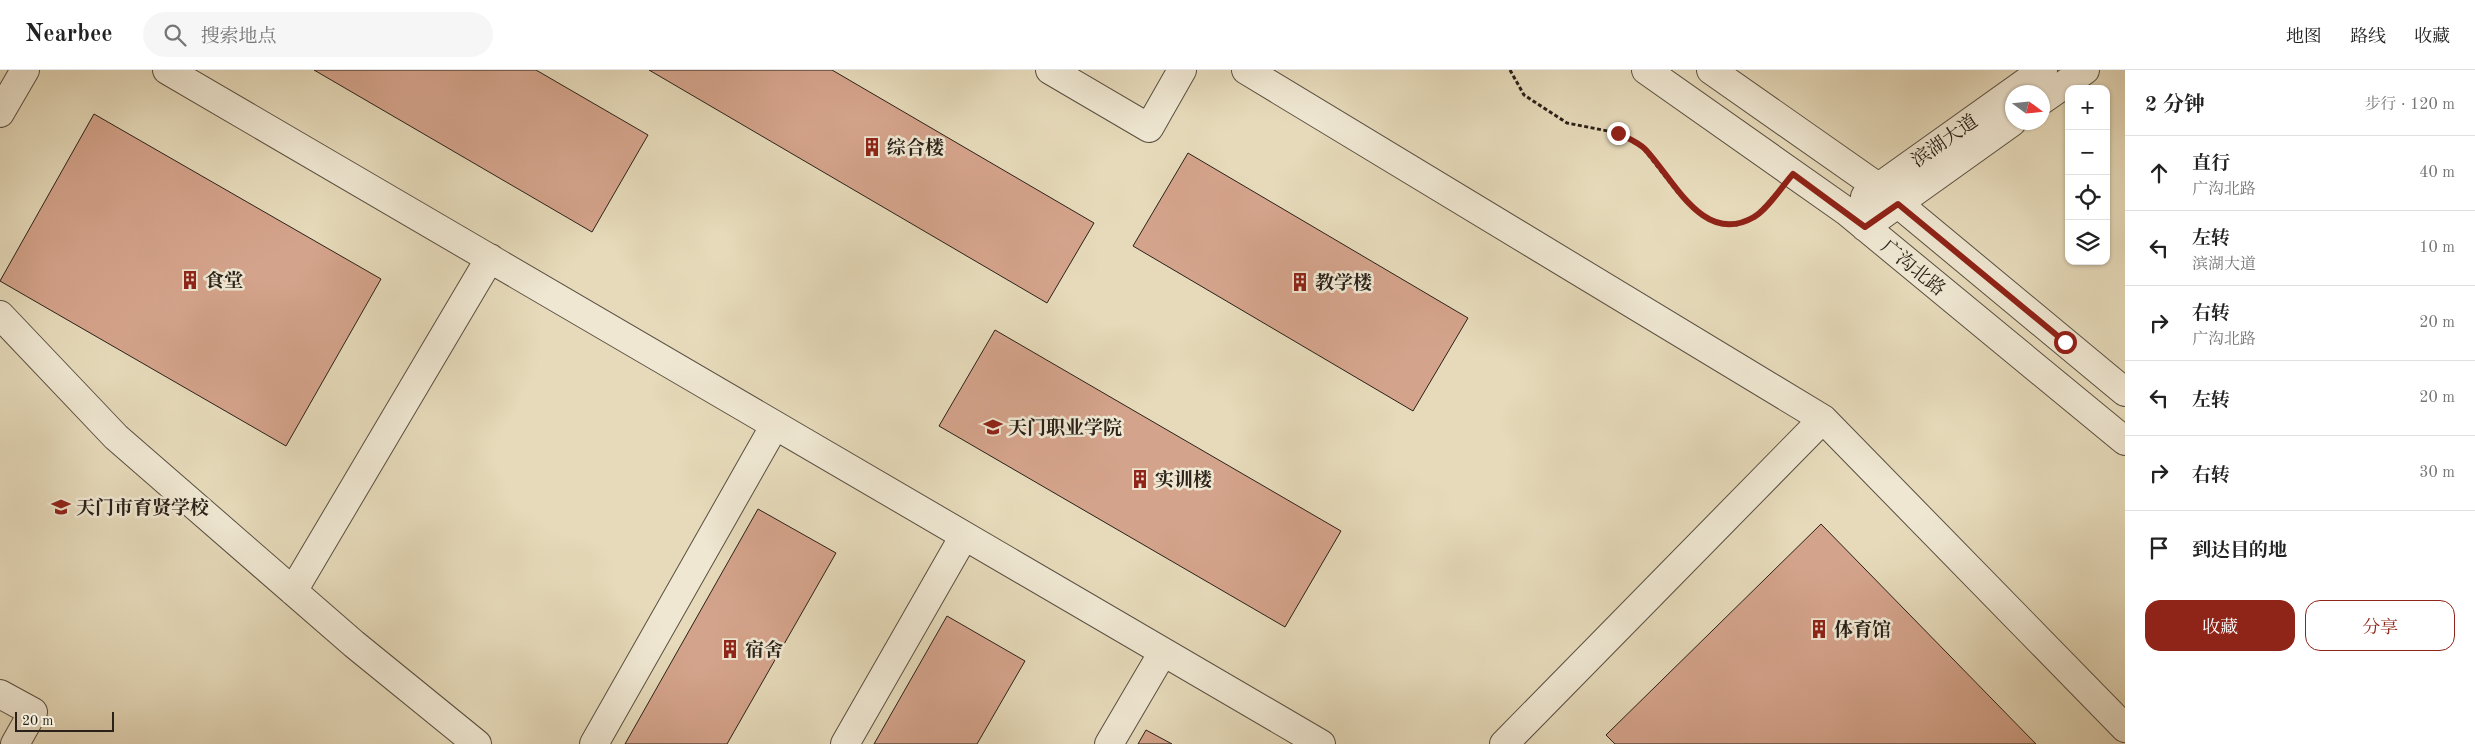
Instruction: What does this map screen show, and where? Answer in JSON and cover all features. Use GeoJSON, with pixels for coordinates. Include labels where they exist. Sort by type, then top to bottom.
{"type":"FeatureCollection","features":[{"type":"Feature","properties":{"kind":"street"},"geometry":{"type":"LineString","coordinates":[[0,113],[25,70]]}},
{"type":"Feature","properties":{"kind":"street"},"geometry":{"type":"LineString","coordinates":[[167,70],[1321,744]]}},
{"type":"Feature","properties":{"kind":"street"},"geometry":{"type":"LineString","coordinates":[[1050,70],[1149,128],[1182,70]]}},
{"type":"Feature","properties":{"kind":"street"},"geometry":{"type":"LineString","coordinates":[[1246,70],[1823,419],[2125,728]]}},
{"type":"Feature","properties":{"kind":"street","name":"广沟北路"},"geometry":{"type":"LineString","coordinates":[[1646,70],[1856,219],[2125,442]]}},
{"type":"Feature","properties":{"kind":"street","name":"广沟北路"},"geometry":{"type":"LineString","coordinates":[[1711,70],[1888,195],[2125,392]]}},
{"type":"Feature","properties":{"kind":"street","name":"滨湖大道"},"geometry":{"type":"LineString","coordinates":[[1856,219],[2043,70]]}},
{"type":"Feature","properties":{"kind":"street"},"geometry":{"type":"LineString","coordinates":[[2050,94],[2085,70]]}},
{"type":"Feature","properties":{"kind":"street","name":"滨湖大道"},"geometry":{"type":"LineString","coordinates":[[1888,195],[2005,126]]}},
{"type":"Feature","properties":{"kind":"street"},"geometry":{"type":"LineString","coordinates":[[293,591],[490,258]]}},
{"type":"Feature","properties":{"kind":"street"},"geometry":{"type":"LineString","coordinates":[[0,315],[116,437],[293,591],[477,744]]}},
{"type":"Feature","properties":{"kind":"street"},"geometry":{"type":"LineString","coordinates":[[1504,744],[1823,419]]}},
{"type":"Feature","properties":{"kind":"street"},"geometry":{"type":"LineString","coordinates":[[594,744],[775,425]]}},
{"type":"Feature","properties":{"kind":"street"},"geometry":{"type":"LineString","coordinates":[[845,744],[964,536]]}},
{"type":"Feature","properties":{"kind":"street"},"geometry":{"type":"LineString","coordinates":[[1109,744],[1162,652]]}},
{"type":"Feature","properties":{"kind":"street"},"geometry":{"type":"LineString","coordinates":[[0,694],[33,712],[15,744]]}},
{"type":"Feature","properties":{"kind":"path"},"geometry":{"type":"LineString","coordinates":[[1510,70],[1524,96],[1568,123],[1618,133],[1643,148],[1678,193],[1700,214],[1721,223],[1736,225],[1756,216],[1793,174]]}},
{"type":"Feature","properties":{"kind":"building"},"geometry":{"type":"Polygon","coordinates":[[[314,70],[536,70],[648,135],[592,232],[314,70]]]}},
{"type":"Feature","properties":{"kind":"building","name":"综合楼"},"geometry":{"type":"Polygon","coordinates":[[[649,70],[832,70],[1094,223],[1047,303],[649,70]]]}},
{"type":"Feature","properties":{"kind":"building","name":"食堂"},"geometry":{"type":"Polygon","coordinates":[[[94,114],[381,279],[286,446],[0,281],[94,114]]]}},
{"type":"Feature","properties":{"kind":"building","name":"教学楼"},"geometry":{"type":"Polygon","coordinates":[[[1188,153],[1468,318],[1413,411],[1133,246],[1188,153]]]}},
{"type":"Feature","properties":{"kind":"building","name":"实训楼"},"geometry":{"type":"Polygon","coordinates":[[[995,330],[1341,531],[1285,627],[939,426],[995,330]]]}},
{"type":"Feature","properties":{"kind":"building","name":"宿舍"},"geometry":{"type":"Polygon","coordinates":[[[758,509],[836,553],[727,744],[625,744],[758,509]]]}},
{"type":"Feature","properties":{"kind":"building","name":"体育馆"},"geometry":{"type":"Polygon","coordinates":[[[1821,524],[2036,744],[1615,744],[1606,735],[1821,524]]]}},
{"type":"Feature","properties":{"kind":"building"},"geometry":{"type":"Polygon","coordinates":[[[947,616],[1025,661],[977,744],[874,744],[947,616]]]}},
{"type":"Feature","properties":{"kind":"building"},"geometry":{"type":"Polygon","coordinates":[[[1146,730],[1172,744],[1138,744],[1146,730]]]}},
{"type":"Feature","properties":{"kind":"place","name":"综合楼"},"geometry":{"type":"Point","coordinates":[872,147]}},
{"type":"Feature","properties":{"kind":"place","name":"食堂"},"geometry":{"type":"Point","coordinates":[190,280]}},
{"type":"Feature","properties":{"kind":"place","name":"教学楼"},"geometry":{"type":"Point","coordinates":[1300,282]}},
{"type":"Feature","properties":{"kind":"place","name":"天门职业学院"},"geometry":{"type":"Point","coordinates":[993,427]}},
{"type":"Feature","properties":{"kind":"place","name":"实训楼"},"geometry":{"type":"Point","coordinates":[1140,479]}},
{"type":"Feature","properties":{"kind":"place","name":"天门市育贤学校"},"geometry":{"type":"Point","coordinates":[61,507]}},
{"type":"Feature","properties":{"kind":"place","name":"体育馆"},"geometry":{"type":"Point","coordinates":[1819,629]}},
{"type":"Feature","properties":{"kind":"place","name":"宿舍"},"geometry":{"type":"Point","coordinates":[730,649]}},
{"type":"Feature","properties":{"kind":"route"},"geometry":{"type":"LineString","coordinates":[[1618,133],[1643,148],[1678,193],[1700,214],[1721,223],[1736,225],[1756,216],[1793,174],[1846,211],[1865,227],[1898,204],[2065,342]]}}]}
